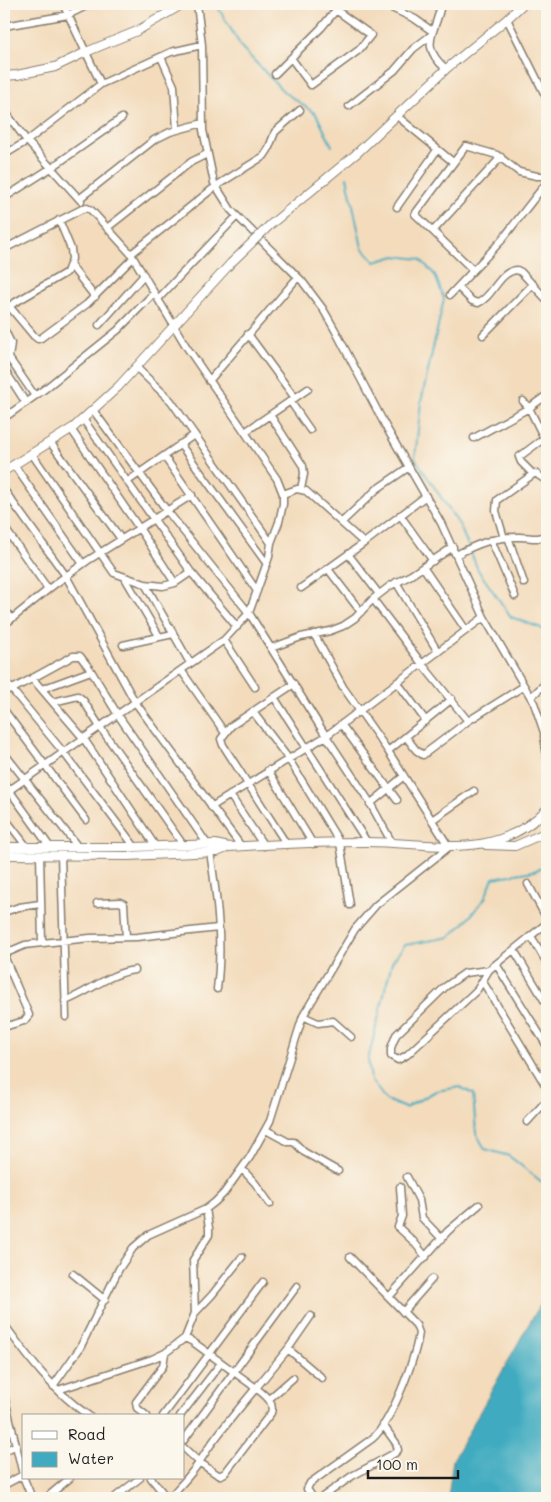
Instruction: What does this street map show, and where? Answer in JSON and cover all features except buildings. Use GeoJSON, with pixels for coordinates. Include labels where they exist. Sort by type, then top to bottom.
{"type":"FeatureCollection","features":[{"type":"Feature","properties":{"kind":"street"},"geometry":{"type":"LineString","coordinates":[[63,4],[101,84]]}},
{"type":"Feature","properties":{"kind":"street"},"geometry":{"type":"LineString","coordinates":[[4,26],[68,15],[90,4]]}},
{"type":"Feature","properties":{"kind":"street"},"geometry":{"type":"LineString","coordinates":[[197,4],[202,45],[203,123],[207,154],[216,186],[237,216],[298,277],[323,309],[453,547],[484,616],[530,697],[547,741]]}},
{"type":"Feature","properties":{"kind":"street"},"geometry":{"type":"LineString","coordinates":[[275,74],[321,28],[341,4]]}},
{"type":"Feature","properties":{"kind":"street"},"geometry":{"type":"LineString","coordinates":[[383,4],[415,19],[431,33]]}},
{"type":"Feature","properties":{"kind":"street"},"geometry":{"type":"LineString","coordinates":[[441,4],[439,15],[431,33],[430,44],[438,62],[446,69]]}},
{"type":"Feature","properties":{"kind":"street"},"geometry":{"type":"LineString","coordinates":[[4,76],[55,67],[137,31],[181,5]]}},
{"type":"Feature","properties":{"kind":"street"},"geometry":{"type":"LineString","coordinates":[[4,471],[71,429],[93,410],[136,367],[231,263],[270,225],[356,154],[446,69],[507,19],[517,5]]}},
{"type":"Feature","properties":{"kind":"street"},"geometry":{"type":"LineString","coordinates":[[291,58],[311,85],[359,50],[371,35],[336,10]]}},
{"type":"Feature","properties":{"kind":"street"},"geometry":{"type":"LineString","coordinates":[[507,19],[547,99]]}},
{"type":"Feature","properties":{"kind":"street"},"geometry":{"type":"LineString","coordinates":[[349,106],[394,71],[413,49],[431,33]]}},
{"type":"Feature","properties":{"kind":"street"},"geometry":{"type":"LineString","coordinates":[[4,155],[27,141],[101,84],[171,52],[202,45]]}},
{"type":"Feature","properties":{"kind":"street"},"geometry":{"type":"LineString","coordinates":[[161,57],[174,86],[177,130]]}},
{"type":"Feature","properties":{"kind":"street"},"geometry":{"type":"LineString","coordinates":[[4,110],[27,141],[132,256],[209,381],[277,480],[283,494],[279,522],[271,543],[267,564],[249,612],[237,627],[224,640],[7,792]]}},
{"type":"Feature","properties":{"kind":"street"},"geometry":{"type":"LineString","coordinates":[[71,266],[62,276],[6,307],[38,338],[45,336],[95,297],[132,256],[216,186],[264,156],[276,132],[300,110]]}},
{"type":"Feature","properties":{"kind":"street"},"geometry":{"type":"LineString","coordinates":[[397,116],[453,162]]}},
{"type":"Feature","properties":{"kind":"street"},"geometry":{"type":"LineString","coordinates":[[4,198],[51,168],[122,118]]}},
{"type":"Feature","properties":{"kind":"street"},"geometry":{"type":"LineString","coordinates":[[80,199],[154,140],[177,130],[203,123]]}},
{"type":"Feature","properties":{"kind":"street"},"geometry":{"type":"LineString","coordinates":[[473,270],[415,214],[453,162],[466,146],[490,152],[519,172],[547,176]]}},
{"type":"Feature","properties":{"kind":"street"},"geometry":{"type":"LineString","coordinates":[[396,207],[437,150]]}},
{"type":"Feature","properties":{"kind":"street"},"geometry":{"type":"LineString","coordinates":[[107,228],[191,162],[207,154]]}},
{"type":"Feature","properties":{"kind":"street"},"geometry":{"type":"LineString","coordinates":[[433,231],[501,158]]}},
{"type":"Feature","properties":{"kind":"street"},"geometry":{"type":"LineString","coordinates":[[450,296],[501,241],[547,182]]}},
{"type":"Feature","properties":{"kind":"street"},"geometry":{"type":"LineString","coordinates":[[4,249],[59,220],[87,208]]}},
{"type":"Feature","properties":{"kind":"street"},"geometry":{"type":"LineString","coordinates":[[4,418],[26,403],[118,330],[156,296],[237,216]]}},
{"type":"Feature","properties":{"kind":"street"},"geometry":{"type":"LineString","coordinates":[[59,220],[71,249],[71,266],[95,297]]}},
{"type":"Feature","properties":{"kind":"street"},"geometry":{"type":"LineString","coordinates":[[458,287],[472,301],[478,303],[484,299],[507,273],[513,270],[521,272],[547,300]]}},
{"type":"Feature","properties":{"kind":"street"},"geometry":{"type":"LineString","coordinates":[[99,325],[144,275]]}},
{"type":"Feature","properties":{"kind":"street"},"geometry":{"type":"LineString","coordinates":[[209,381],[298,277]]}},
{"type":"Feature","properties":{"kind":"street"},"geometry":{"type":"LineString","coordinates":[[483,335],[533,284]]}},
{"type":"Feature","properties":{"kind":"street"},"geometry":{"type":"LineString","coordinates":[[4,329],[11,343],[9,358],[35,396]]}},
{"type":"Feature","properties":{"kind":"street"},"geometry":{"type":"LineString","coordinates":[[248,334],[292,399],[310,430]]}},
{"type":"Feature","properties":{"kind":"street"},"geometry":{"type":"LineString","coordinates":[[136,367],[170,401],[271,543]]}},
{"type":"Feature","properties":{"kind":"street"},"geometry":{"type":"LineString","coordinates":[[4,369],[26,403]]}},
{"type":"Feature","properties":{"kind":"street"},"geometry":{"type":"LineString","coordinates":[[244,432],[308,389]]}},
{"type":"Feature","properties":{"kind":"street"},"geometry":{"type":"LineString","coordinates":[[474,438],[529,408],[547,395]]}},
{"type":"Feature","properties":{"kind":"street"},"geometry":{"type":"LineString","coordinates":[[522,401],[529,408],[546,437],[519,457],[521,462],[533,474],[538,474],[547,481]]}},
{"type":"Feature","properties":{"kind":"street"},"geometry":{"type":"LineString","coordinates":[[93,410],[167,510],[249,612],[370,804],[392,844]]}},
{"type":"Feature","properties":{"kind":"street"},"geometry":{"type":"LineString","coordinates":[[270,415],[303,466],[304,474],[301,489]]}},
{"type":"Feature","properties":{"kind":"street"},"geometry":{"type":"LineString","coordinates":[[83,419],[191,572],[237,627]]}},
{"type":"Feature","properties":{"kind":"street"},"geometry":{"type":"LineString","coordinates":[[71,429],[140,528],[175,583]]}},
{"type":"Feature","properties":{"kind":"street"},"geometry":{"type":"LineString","coordinates":[[128,481],[194,434]]}},
{"type":"Feature","properties":{"kind":"street"},"geometry":{"type":"LineString","coordinates":[[50,442],[121,539]]}},
{"type":"Feature","properties":{"kind":"street"},"geometry":{"type":"LineString","coordinates":[[180,444],[267,564]]}},
{"type":"Feature","properties":{"kind":"street"},"geometry":{"type":"LineString","coordinates":[[32,454],[110,570],[118,576],[145,584],[163,586],[175,583],[191,572]]}},
{"type":"Feature","properties":{"kind":"street"},"geometry":{"type":"LineString","coordinates":[[164,456],[257,591]]}},
{"type":"Feature","properties":{"kind":"street"},"geometry":{"type":"LineString","coordinates":[[14,465],[83,564]]}},
{"type":"Feature","properties":{"kind":"street"},"geometry":{"type":"LineString","coordinates":[[342,522],[377,489],[409,467]]}},
{"type":"Feature","properties":{"kind":"street"},"geometry":{"type":"LineString","coordinates":[[524,583],[496,511],[496,502],[533,474]]}},
{"type":"Feature","properties":{"kind":"street"},"geometry":{"type":"LineString","coordinates":[[283,494],[301,489],[312,495],[364,543]]}},
{"type":"Feature","properties":{"kind":"street"},"geometry":{"type":"LineString","coordinates":[[4,490],[66,576],[135,702],[241,846]]}},
{"type":"Feature","properties":{"kind":"street"},"geometry":{"type":"LineString","coordinates":[[4,625],[48,589],[83,564],[192,495]]}},
{"type":"Feature","properties":{"kind":"street"},"geometry":{"type":"LineString","coordinates":[[301,588],[426,496]]}},
{"type":"Feature","properties":{"kind":"street"},"geometry":{"type":"LineString","coordinates":[[400,515],[433,561]]}},
{"type":"Feature","properties":{"kind":"street"},"geometry":{"type":"LineString","coordinates":[[4,526],[6,536],[48,589]]}},
{"type":"Feature","properties":{"kind":"street"},"geometry":{"type":"LineString","coordinates":[[456,555],[488,540],[524,537],[539,539],[547,534]]}},
{"type":"Feature","properties":{"kind":"street"},"geometry":{"type":"LineString","coordinates":[[488,540],[515,596]]}},
{"type":"Feature","properties":{"kind":"street"},"geometry":{"type":"LineString","coordinates":[[272,648],[343,626],[355,618],[379,594],[453,547]]}},
{"type":"Feature","properties":{"kind":"street"},"geometry":{"type":"LineString","coordinates":[[348,554],[379,594]]}},
{"type":"Feature","properties":{"kind":"street"},"geometry":{"type":"LineString","coordinates":[[423,567],[466,630]]}},
{"type":"Feature","properties":{"kind":"street"},"geometry":{"type":"LineString","coordinates":[[328,569],[361,612]]}},
{"type":"Feature","properties":{"kind":"street"},"geometry":{"type":"LineString","coordinates":[[125,578],[159,636]]}},
{"type":"Feature","properties":{"kind":"street"},"geometry":{"type":"LineString","coordinates":[[396,582],[438,652]]}},
{"type":"Feature","properties":{"kind":"street"},"geometry":{"type":"LineString","coordinates":[[145,584],[190,663]]}},
{"type":"Feature","properties":{"kind":"street"},"geometry":{"type":"LineString","coordinates":[[373,599],[468,721]]}},
{"type":"Feature","properties":{"kind":"street"},"geometry":{"type":"LineString","coordinates":[[4,608],[11,618]]}},
{"type":"Feature","properties":{"kind":"street"},"geometry":{"type":"LineString","coordinates":[[211,807],[268,770],[326,736],[484,616]]}},
{"type":"Feature","properties":{"kind":"street"},"geometry":{"type":"LineString","coordinates":[[123,645],[173,634]]}},
{"type":"Feature","properties":{"kind":"street"},"geometry":{"type":"LineString","coordinates":[[314,634],[336,676],[388,751],[449,848]]}},
{"type":"Feature","properties":{"kind":"street"},"geometry":{"type":"LineString","coordinates":[[224,640],[255,687]]}},
{"type":"Feature","properties":{"kind":"street"},"geometry":{"type":"LineString","coordinates":[[8,688],[77,655],[84,659],[118,715],[209,848],[217,900],[220,966],[217,989]]}},
{"type":"Feature","properties":{"kind":"street"},"geometry":{"type":"LineString","coordinates":[[180,670],[225,733]]}},
{"type":"Feature","properties":{"kind":"street"},"geometry":{"type":"LineString","coordinates":[[42,689],[91,671]]}},
{"type":"Feature","properties":{"kind":"street"},"geometry":{"type":"LineString","coordinates":[[32,678],[84,739],[156,847]]}},
{"type":"Feature","properties":{"kind":"street"},"geometry":{"type":"LineString","coordinates":[[4,680],[8,688],[64,753],[135,848]]}},
{"type":"Feature","properties":{"kind":"street"},"geometry":{"type":"LineString","coordinates":[[397,682],[426,721]]}},
{"type":"Feature","properties":{"kind":"street"},"geometry":{"type":"LineString","coordinates":[[530,697],[547,682]]}},
{"type":"Feature","properties":{"kind":"street"},"geometry":{"type":"LineString","coordinates":[[287,845],[221,742],[231,726],[294,684]]}},
{"type":"Feature","properties":{"kind":"street"},"geometry":{"type":"LineString","coordinates":[[406,737],[422,755],[468,721],[524,686]]}},
{"type":"Feature","properties":{"kind":"street"},"geometry":{"type":"LineString","coordinates":[[52,702],[72,696],[81,697],[100,728],[184,846]]}},
{"type":"Feature","properties":{"kind":"street"},"geometry":{"type":"LineString","coordinates":[[274,697],[367,842]]}},
{"type":"Feature","properties":{"kind":"street"},"geometry":{"type":"LineString","coordinates":[[388,751],[452,700]]}},
{"type":"Feature","properties":{"kind":"street"},"geometry":{"type":"LineString","coordinates":[[4,710],[86,820]]}},
{"type":"Feature","properties":{"kind":"street"},"geometry":{"type":"LineString","coordinates":[[253,712],[288,758],[340,843],[350,905]]}},
{"type":"Feature","properties":{"kind":"street"},"geometry":{"type":"LineString","coordinates":[[341,724],[397,800]]}},
{"type":"Feature","properties":{"kind":"street"},"geometry":{"type":"LineString","coordinates":[[542,727],[547,757]]}},
{"type":"Feature","properties":{"kind":"street"},"geometry":{"type":"LineString","coordinates":[[4,753],[78,847]]}},
{"type":"Feature","properties":{"kind":"street"},"geometry":{"type":"LineString","coordinates":[[268,770],[313,844]]}},
{"type":"Feature","properties":{"kind":"street"},"geometry":{"type":"LineString","coordinates":[[370,804],[404,776]]}},
{"type":"Feature","properties":{"kind":"street"},"geometry":{"type":"LineString","coordinates":[[4,783],[7,792],[50,847]]}},
{"type":"Feature","properties":{"kind":"street"},"geometry":{"type":"LineString","coordinates":[[432,820],[474,791]]}},
{"type":"Feature","properties":{"kind":"street"},"geometry":{"type":"LineString","coordinates":[[230,795],[264,846]]}},
{"type":"Feature","properties":{"kind":"street"},"geometry":{"type":"LineString","coordinates":[[482,844],[522,830],[547,809]]}},
{"type":"Feature","properties":{"kind":"street"},"geometry":{"type":"LineString","coordinates":[[4,817],[26,847]]}},
{"type":"Feature","properties":{"kind":"street"},"geometry":{"type":"LineString","coordinates":[[4,847],[135,848],[184,846],[209,848],[217,852],[229,847],[241,846],[367,842],[449,848],[482,844],[515,846],[547,832]]}},
{"type":"Feature","properties":{"kind":"street"},"geometry":{"type":"LineString","coordinates":[[4,855],[127,856],[209,848]]}},
{"type":"Feature","properties":{"kind":"street"},"geometry":{"type":"LineString","coordinates":[[55,1388],[80,1348],[119,1269],[139,1242],[206,1209],[224,1193],[242,1169],[266,1130],[303,1016],[355,929],[366,915],[383,900],[449,848]]}},
{"type":"Feature","properties":{"kind":"street"},"geometry":{"type":"LineString","coordinates":[[40,855],[42,943]]}},
{"type":"Feature","properties":{"kind":"street"},"geometry":{"type":"LineString","coordinates":[[61,855],[66,1017]]}},
{"type":"Feature","properties":{"kind":"street"},"geometry":{"type":"LineString","coordinates":[[528,884],[547,919]]}},
{"type":"Feature","properties":{"kind":"street"},"geometry":{"type":"LineString","coordinates":[[97,903],[120,902],[124,904],[126,937]]}},
{"type":"Feature","properties":{"kind":"street"},"geometry":{"type":"LineString","coordinates":[[4,912],[19,907],[40,904]]}},
{"type":"Feature","properties":{"kind":"street"},"geometry":{"type":"LineString","coordinates":[[489,970],[465,973],[446,987],[396,1035],[391,1048],[391,1056],[398,1060],[407,1055],[477,990],[489,970],[547,923]]}},
{"type":"Feature","properties":{"kind":"street"},"geometry":{"type":"LineString","coordinates":[[4,1027],[24,1021],[29,1015],[4,955],[25,945],[218,928]]}},
{"type":"Feature","properties":{"kind":"street"},"geometry":{"type":"LineString","coordinates":[[531,936],[547,963]]}},
{"type":"Feature","properties":{"kind":"street"},"geometry":{"type":"LineString","coordinates":[[514,950],[547,1005]]}},
{"type":"Feature","properties":{"kind":"street"},"geometry":{"type":"LineString","coordinates":[[496,964],[547,1046]]}},
{"type":"Feature","properties":{"kind":"street"},"geometry":{"type":"LineString","coordinates":[[65,1001],[83,994],[118,973],[135,970]]}},
{"type":"Feature","properties":{"kind":"street"},"geometry":{"type":"LineString","coordinates":[[483,982],[547,1088]]}},
{"type":"Feature","properties":{"kind":"street"},"geometry":{"type":"LineString","coordinates":[[303,1016],[318,1023],[333,1021],[351,1037]]}},
{"type":"Feature","properties":{"kind":"street"},"geometry":{"type":"LineString","coordinates":[[526,1122],[547,1100]]}},
{"type":"Feature","properties":{"kind":"street"},"geometry":{"type":"LineString","coordinates":[[266,1130],[288,1142],[294,1142],[304,1152],[338,1171]]}},
{"type":"Feature","properties":{"kind":"street"},"geometry":{"type":"LineString","coordinates":[[242,1169],[255,1182],[270,1204]]}},
{"type":"Feature","properties":{"kind":"street"},"geometry":{"type":"LineString","coordinates":[[407,1177],[419,1200],[422,1218],[442,1239]]}},
{"type":"Feature","properties":{"kind":"street"},"geometry":{"type":"LineString","coordinates":[[400,1187],[402,1216],[398,1227],[426,1257]]}},
{"type":"Feature","properties":{"kind":"street"},"geometry":{"type":"LineString","coordinates":[[389,1297],[453,1227],[479,1205]]}},
{"type":"Feature","properties":{"kind":"street"},"geometry":{"type":"LineString","coordinates":[[196,1313],[192,1265],[209,1235],[206,1209]]}},
{"type":"Feature","properties":{"kind":"street"},"geometry":{"type":"LineString","coordinates":[[55,1388],[152,1359],[165,1353],[185,1338],[196,1313],[242,1257]]}},
{"type":"Feature","properties":{"kind":"street"},"geometry":{"type":"LineString","coordinates":[[313,1498],[307,1489],[310,1483],[373,1438],[383,1425],[404,1384],[419,1333],[416,1325],[350,1257]]}},
{"type":"Feature","properties":{"kind":"street"},"geometry":{"type":"LineString","coordinates":[[73,1274],[104,1300]]}},
{"type":"Feature","properties":{"kind":"street"},"geometry":{"type":"LineString","coordinates":[[403,1312],[432,1279]]}},
{"type":"Feature","properties":{"kind":"street"},"geometry":{"type":"LineString","coordinates":[[164,1414],[263,1282]]}},
{"type":"Feature","properties":{"kind":"street"},"geometry":{"type":"LineString","coordinates":[[185,1439],[297,1286]]}},
{"type":"Feature","properties":{"kind":"street"},"geometry":{"type":"LineString","coordinates":[[185,1478],[288,1349],[311,1316]]}},
{"type":"Feature","properties":{"kind":"street"},"geometry":{"type":"LineString","coordinates":[[4,1324],[55,1388],[68,1401],[86,1414]]}},
{"type":"Feature","properties":{"kind":"street"},"geometry":{"type":"LineString","coordinates":[[185,1338],[256,1388],[269,1399],[272,1405],[271,1413],[225,1473],[218,1474],[199,1462],[185,1449]]}},
{"type":"Feature","properties":{"kind":"street"},"geometry":{"type":"LineString","coordinates":[[288,1349],[322,1378]]}},
{"type":"Feature","properties":{"kind":"street"},"geometry":{"type":"LineString","coordinates":[[143,1414],[137,1408],[136,1402],[163,1366],[165,1353]]}},
{"type":"Feature","properties":{"kind":"street"},"geometry":{"type":"LineString","coordinates":[[182,1414],[221,1363]]}},
{"type":"Feature","properties":{"kind":"street"},"geometry":{"type":"LineString","coordinates":[[269,1399],[293,1378]]}},
{"type":"Feature","properties":{"kind":"street"},"geometry":{"type":"LineString","coordinates":[[4,1395],[22,1471]]}},
{"type":"Feature","properties":{"kind":"street"},"geometry":{"type":"LineString","coordinates":[[321,1498],[352,1476],[398,1450],[396,1443],[383,1425]]}},
{"type":"Feature","properties":{"kind":"street"},"geometry":{"type":"LineString","coordinates":[[4,1451],[15,1446]]}},
{"type":"Feature","properties":{"kind":"street"},"geometry":{"type":"LineString","coordinates":[[4,1485],[22,1476]]}},
{"type":"Feature","properties":{"kind":"street"},"geometry":{"type":"LineString","coordinates":[[25,1480],[32,1498]]}},
{"type":"Feature","properties":{"kind":"street"},"geometry":{"type":"LineString","coordinates":[[46,1498],[68,1480]]}},
{"type":"Feature","properties":{"kind":"street"},"geometry":{"type":"LineString","coordinates":[[114,1498],[137,1480]]}},
{"type":"Feature","properties":{"kind":"street"},"geometry":{"type":"LineString","coordinates":[[153,1480],[168,1498],[184,1480]]}},
{"type":"Feature","properties":{"kind":"water"},"geometry":{"type":"Polygon","coordinates":[[[547,1294],[547,1498],[448,1498],[453,1460],[547,1294]]]}},
{"type":"Feature","properties":{"kind":"waterway"},"geometry":{"type":"LineString","coordinates":[[216,4],[242,48],[284,92],[316,114],[332,146]]}},
{"type":"Feature","properties":{"kind":"waterway"},"geometry":{"type":"LineString","coordinates":[[347,177],[362,248],[375,262],[395,256],[420,259],[435,275],[444,299],[421,402],[415,458],[460,526],[478,570],[511,617],[541,628],[547,634]]}},
{"type":"Feature","properties":{"kind":"waterway"},"geometry":{"type":"LineString","coordinates":[[547,866],[534,871],[493,878],[485,898],[450,937],[405,945],[392,962],[368,1060],[371,1080],[386,1100],[405,1108],[436,1091],[460,1087],[473,1094],[476,1133],[485,1149],[509,1156],[547,1186]]}}]}
